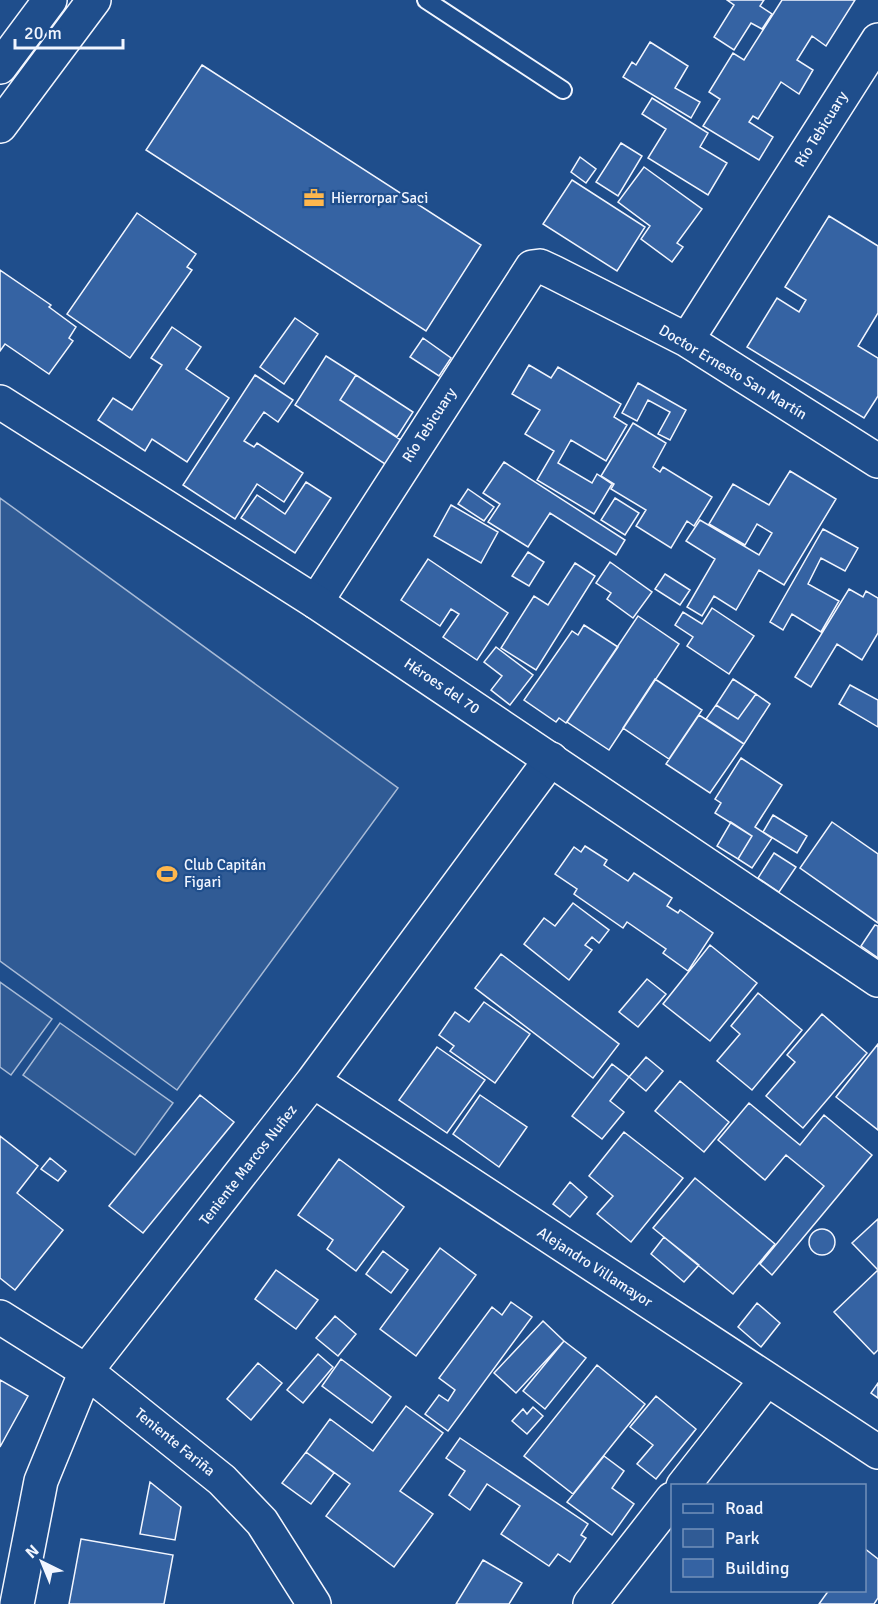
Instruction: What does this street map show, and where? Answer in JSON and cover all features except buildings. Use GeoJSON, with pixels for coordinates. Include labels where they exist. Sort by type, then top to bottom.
{"type":"FeatureCollection","features":[{"type":"Feature","properties":{"kind":"street"},"geometry":{"type":"LineString","coordinates":[[0,67],[50,0]]}},
{"type":"Feature","properties":{"kind":"street"},"geometry":{"type":"LineString","coordinates":[[0,126],[94,0]]}},
{"type":"Feature","properties":{"kind":"street","name":"Río Tebicuary"},"geometry":{"type":"LineString","coordinates":[[687,340],[878,40]]}},
{"type":"Feature","properties":{"kind":"street","name":"Río Tebicuary"},"geometry":{"type":"LineString","coordinates":[[316,602],[527,272],[540,266],[553,272]]}},
{"type":"Feature","properties":{"kind":"street","name":"Doctor Ernesto San Martín"},"geometry":{"type":"LineString","coordinates":[[553,272],[687,340],[878,461]]}},
{"type":"Feature","properties":{"kind":"street","name":"Héroes del 70"},"geometry":{"type":"LineString","coordinates":[[0,402],[316,602],[878,980]]}},
{"type":"Feature","properties":{"kind":"street","name":"Teniente Marcos Nuñez"},"geometry":{"type":"LineString","coordinates":[[17,1604],[41,1481],[86,1371],[313,1081],[551,759]]}},
{"type":"Feature","properties":{"kind":"street","name":"Alejandro Villamayor"},"geometry":{"type":"LineString","coordinates":[[313,1081],[878,1452]]}},
{"type":"Feature","properties":{"kind":"street","name":"Teniente Fariña"},"geometry":{"type":"LineString","coordinates":[[0,1317],[86,1371],[222,1480],[262,1522],[314,1604]]}},
{"type":"Feature","properties":{"kind":"street"},"geometry":{"type":"LineString","coordinates":[[684,1484],[767,1379]]}},
{"type":"Feature","properties":{"kind":"street"},"geometry":{"type":"LineString","coordinates":[[590,1604],[671,1500]]}},
{"type":"Feature","properties":{"kind":"lane"},"geometry":{"type":"LineString","coordinates":[[426,0],[562,90]]}},
{"type":"Feature","properties":{"kind":"green space","name":"Club Capitán Figari"},"geometry":{"type":"Polygon","coordinates":[[[0,498],[398,788],[177,1090],[0,961],[0,498]]]}},
{"type":"Feature","properties":{"kind":"green space"},"geometry":{"type":"Polygon","coordinates":[[[0,982],[52,1019],[11,1075],[0,1067],[0,982]]]}},
{"type":"Feature","properties":{"kind":"green space"},"geometry":{"type":"Polygon","coordinates":[[[60,1023],[173,1103],[135,1155],[23,1075],[60,1023]]]}},
{"type":"Feature","properties":{"kind":"place","name":"Hierrorpar Saci"},"geometry":{"type":"Point","coordinates":[314,198]}},
{"type":"Feature","properties":{"kind":"place","name":"Club Capitán Figari"},"geometry":{"type":"Point","coordinates":[167,874]}}]}
